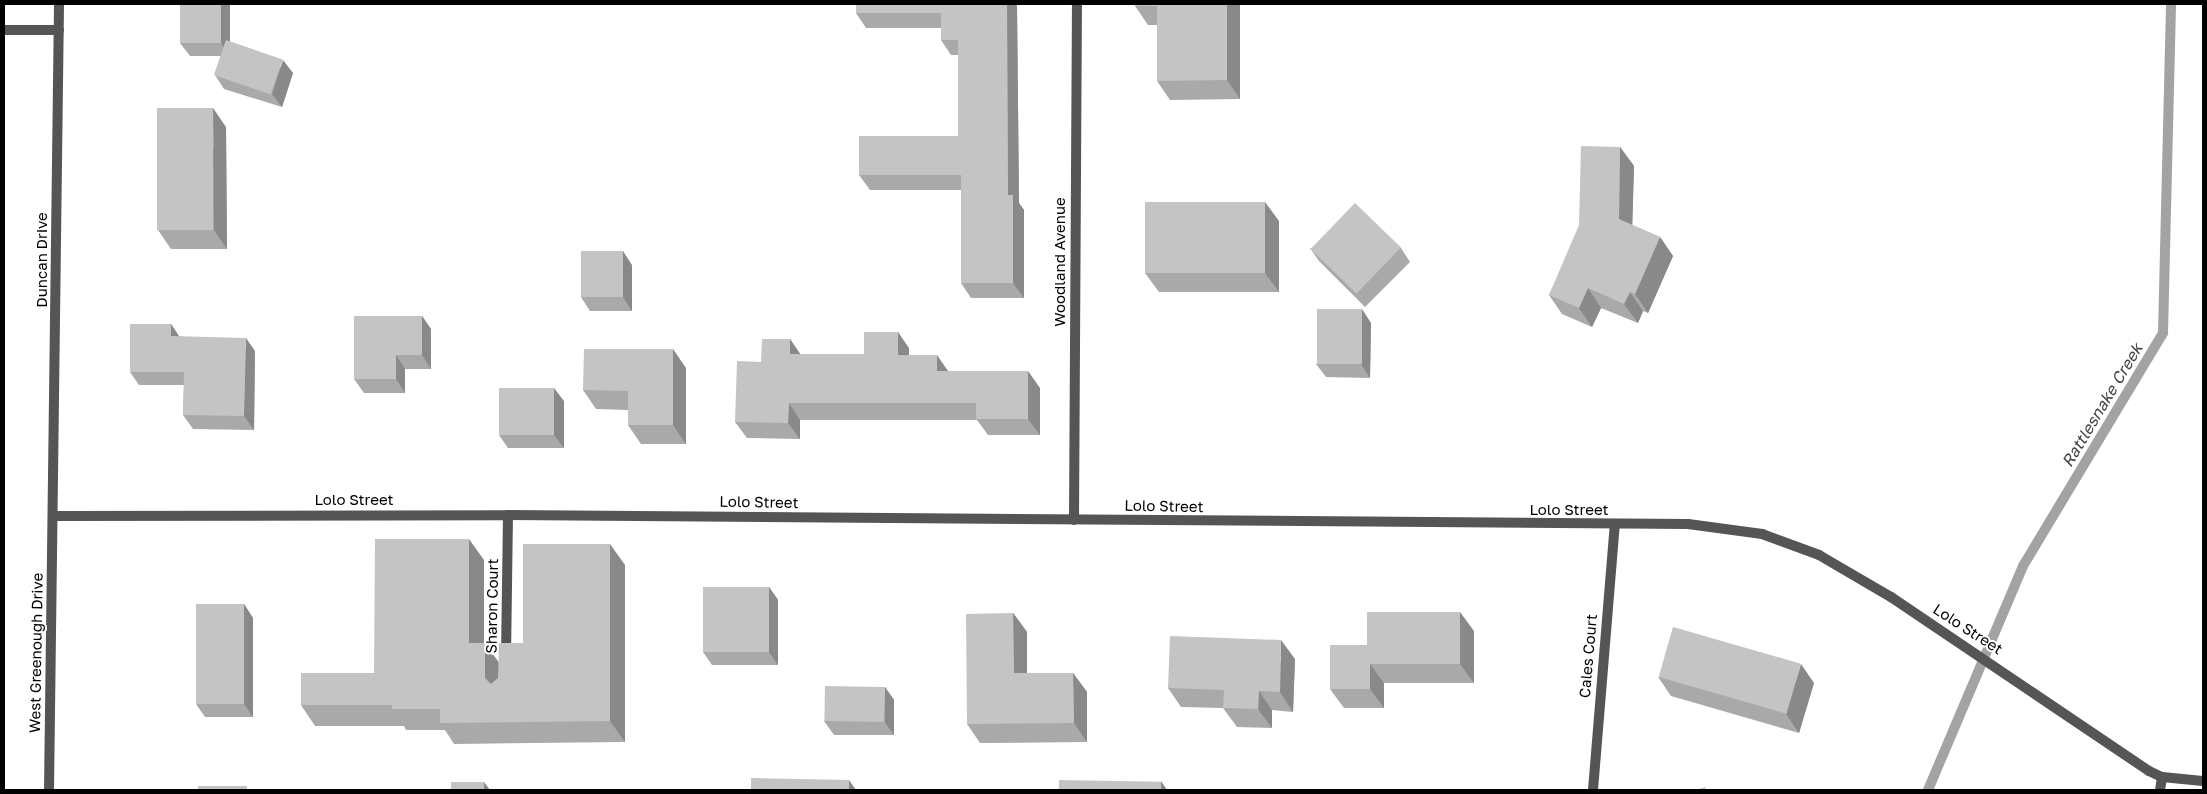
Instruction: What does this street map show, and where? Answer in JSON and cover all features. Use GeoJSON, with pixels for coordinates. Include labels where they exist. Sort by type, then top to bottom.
{"type":"FeatureCollection","features":[{"type":"Feature","properties":{"kind":"street","name":"Duncan Drive"},"geometry":{"type":"LineString","coordinates":[[54,516],[59,4]]}},
{"type":"Feature","properties":{"kind":"street","name":"Woodland Avenue"},"geometry":{"type":"LineString","coordinates":[[1074,520],[1077,4]]}},
{"type":"Feature","properties":{"kind":"street"},"geometry":{"type":"LineString","coordinates":[[4,30],[59,30]]}},
{"type":"Feature","properties":{"kind":"street","name":"Lolo Street"},"geometry":{"type":"LineString","coordinates":[[54,516],[508,515],[1615,525],[1688,524],[1762,534],[1819,555],[1891,596],[2162,777],[2203,781]]}},
{"type":"Feature","properties":{"kind":"street","name":"Sharon Court"},"geometry":{"type":"LineString","coordinates":[[506,669],[508,515]]}},
{"type":"Feature","properties":{"kind":"street","name":"West Greenough Drive"},"geometry":{"type":"LineString","coordinates":[[49,790],[54,516]]}},
{"type":"Feature","properties":{"kind":"street","name":"Cales Court"},"geometry":{"type":"LineString","coordinates":[[1593,790],[1615,525]]}},
{"type":"Feature","properties":{"kind":"street"},"geometry":{"type":"LineString","coordinates":[[2160,790],[2162,777]]}},
{"type":"Feature","properties":{"kind":"building"},"geometry":{"type":"Polygon","coordinates":[[[180,4],[221,4],[221,43],[180,43],[180,4]]]}},
{"type":"Feature","properties":{"kind":"building"},"geometry":{"type":"Polygon","coordinates":[[[856,4],[1007,4],[1008,195],[1013,195],[1013,283],[961,283],[961,175],[859,175],[859,136],[958,136],[958,40],[941,40],[941,13],[856,13],[856,4]]]}},
{"type":"Feature","properties":{"kind":"building"},"geometry":{"type":"Polygon","coordinates":[[[1135,4],[1227,4],[1227,80],[1157,81],[1157,6],[1135,6],[1135,4]]]}},
{"type":"Feature","properties":{"kind":"building"},"geometry":{"type":"Polygon","coordinates":[[[226,40],[283,60],[271,95],[214,75],[226,40]]]}},
{"type":"Feature","properties":{"kind":"building"},"geometry":{"type":"Polygon","coordinates":[[[157,108],[213,108],[213,230],[157,230],[157,108]]]}},
{"type":"Feature","properties":{"kind":"building"},"geometry":{"type":"Polygon","coordinates":[[[1581,146],[1620,147],[1619,219],[1660,237],[1635,294],[1630,292],[1624,304],[1588,288],[1579,308],[1549,295],[1579,225],[1581,146]]]}},
{"type":"Feature","properties":{"kind":"building"},"geometry":{"type":"Polygon","coordinates":[[[1145,202],[1265,202],[1265,273],[1145,273],[1145,202]]]}},
{"type":"Feature","properties":{"kind":"building"},"geometry":{"type":"Polygon","coordinates":[[[1355,203],[1401,247],[1357,293],[1311,249],[1355,203]]]}},
{"type":"Feature","properties":{"kind":"building"},"geometry":{"type":"Polygon","coordinates":[[[581,251],[623,251],[623,297],[581,297],[581,251]]]}},
{"type":"Feature","properties":{"kind":"building"},"geometry":{"type":"Polygon","coordinates":[[[1317,309],[1362,309],[1362,364],[1317,364],[1317,309]]]}},
{"type":"Feature","properties":{"kind":"building"},"geometry":{"type":"Polygon","coordinates":[[[354,316],[422,316],[422,355],[396,355],[396,379],[354,379],[354,316]]]}},
{"type":"Feature","properties":{"kind":"building"},"geometry":{"type":"Polygon","coordinates":[[[130,324],[171,324],[171,336],[246,338],[244,416],[183,415],[184,372],[130,372],[130,324]]]}},
{"type":"Feature","properties":{"kind":"building"},"geometry":{"type":"Polygon","coordinates":[[[864,332],[898,332],[898,355],[937,355],[937,371],[1028,371],[1028,419],[976,419],[976,403],[789,403],[788,423],[735,422],[737,361],[761,362],[762,339],[790,339],[790,354],[864,354],[864,332]]]}},
{"type":"Feature","properties":{"kind":"building"},"geometry":{"type":"Polygon","coordinates":[[[584,349],[673,349],[673,425],[628,425],[628,391],[583,390],[584,349]]]}},
{"type":"Feature","properties":{"kind":"building"},"geometry":{"type":"Polygon","coordinates":[[[499,388],[554,388],[554,435],[499,435],[499,388]]]}},
{"type":"Feature","properties":{"kind":"building"},"geometry":{"type":"Polygon","coordinates":[[[375,539],[469,539],[469,643],[485,643],[485,678],[491,684],[498,678],[499,643],[523,643],[523,544],[610,544],[610,721],[440,723],[440,709],[392,709],[392,705],[301,705],[301,673],[374,673],[375,539]]]}},
{"type":"Feature","properties":{"kind":"building"},"geometry":{"type":"Polygon","coordinates":[[[703,587],[769,587],[769,652],[703,652],[703,587]]]}},
{"type":"Feature","properties":{"kind":"building"},"geometry":{"type":"Polygon","coordinates":[[[196,604],[244,604],[244,704],[196,704],[196,604]]]}},
{"type":"Feature","properties":{"kind":"building"},"geometry":{"type":"Polygon","coordinates":[[[1367,612],[1460,612],[1460,664],[1370,664],[1370,689],[1330,689],[1330,645],[1367,645],[1367,612]]]}},
{"type":"Feature","properties":{"kind":"building"},"geometry":{"type":"Polygon","coordinates":[[[1013,613],[1014,673],[1073,673],[1074,723],[967,724],[966,614],[1013,613]]]}},
{"type":"Feature","properties":{"kind":"building"},"geometry":{"type":"Polygon","coordinates":[[[1673,627],[1801,664],[1787,714],[1659,677],[1673,627]]]}},
{"type":"Feature","properties":{"kind":"building"},"geometry":{"type":"Polygon","coordinates":[[[1170,636],[1281,640],[1280,692],[1259,691],[1258,709],[1223,708],[1224,690],[1168,688],[1170,636]]]}},
{"type":"Feature","properties":{"kind":"building"},"geometry":{"type":"Polygon","coordinates":[[[825,686],[885,687],[884,722],[824,721],[825,686]]]}},
{"type":"Feature","properties":{"kind":"building"},"geometry":{"type":"Polygon","coordinates":[[[751,778],[849,780],[849,790],[751,790],[751,778]]]}},
{"type":"Feature","properties":{"kind":"building"},"geometry":{"type":"Polygon","coordinates":[[[1059,780],[1161,782],[1161,790],[1059,790],[1059,780]]]}},
{"type":"Feature","properties":{"kind":"building"},"geometry":{"type":"Polygon","coordinates":[[[451,782],[484,782],[484,790],[451,790],[451,782]]]}},
{"type":"Feature","properties":{"kind":"building"},"geometry":{"type":"Polygon","coordinates":[[[198,786],[247,786],[247,790],[198,790],[198,786]]]}},
{"type":"Feature","properties":{"kind":"waterway","name":"Rattlesnake Creek"},"geometry":{"type":"LineString","coordinates":[[1928,790],[2023,566],[2163,333],[2171,4]]}}]}
